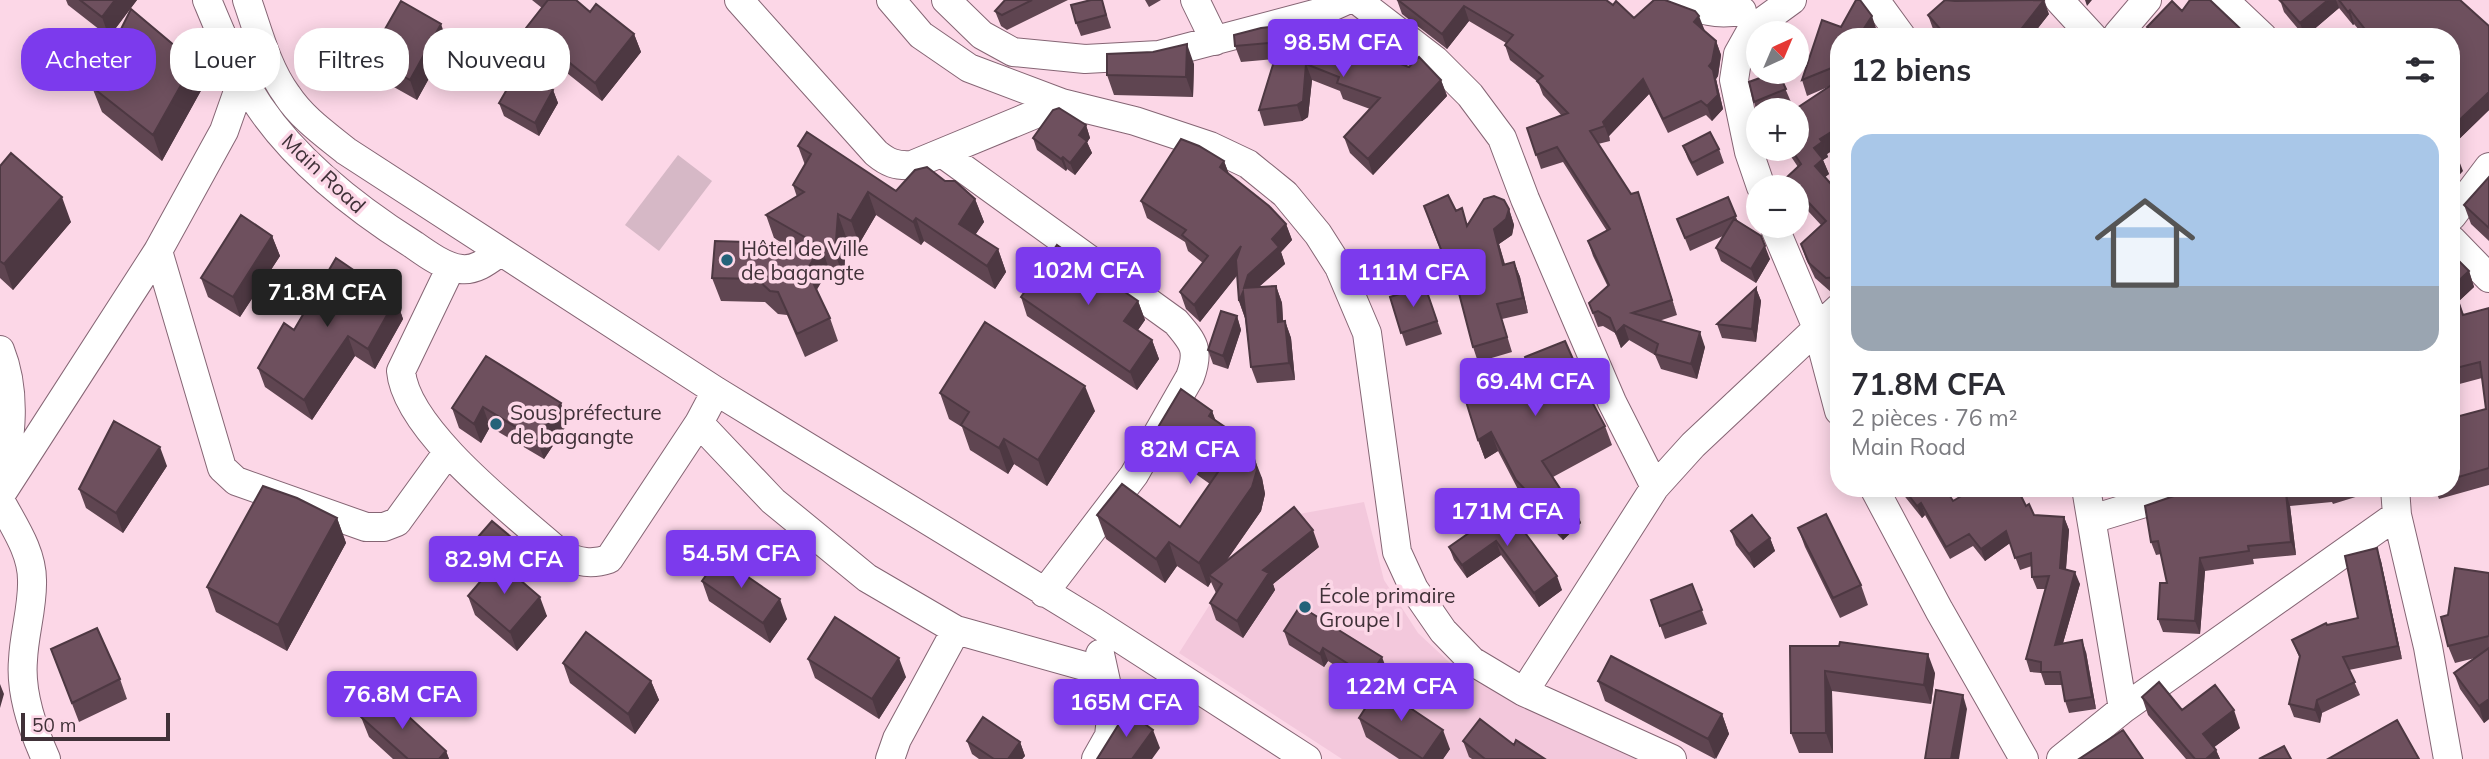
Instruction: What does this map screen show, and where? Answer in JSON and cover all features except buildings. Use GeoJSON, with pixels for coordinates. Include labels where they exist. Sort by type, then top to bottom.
{"type":"FeatureCollection","features":[{"type":"Feature","properties":{"kind":"street","name":"Main Road"},"geometry":{"type":"LineString","coordinates":[[206,0],[219,28]]}},
{"type":"Feature","properties":{"kind":"street"},"geometry":{"type":"LineString","coordinates":[[247,0],[272,67],[286,95],[300,111],[346,151],[716,391],[1096,623],[1307,759]]}},
{"type":"Feature","properties":{"kind":"street"},"geometry":{"type":"LineString","coordinates":[[739,0],[866,143],[887,162],[897,166],[912,165],[1062,103]]}},
{"type":"Feature","properties":{"kind":"street"},"geometry":{"type":"LineString","coordinates":[[891,0],[921,36],[969,68],[1062,103],[1135,121],[1209,146],[1248,164],[1285,194],[1318,234],[1339,267],[1367,333],[1397,552],[1414,589],[1443,631],[1472,661],[1524,692],[1672,759]]}},
{"type":"Feature","properties":{"kind":"street"},"geometry":{"type":"LineString","coordinates":[[946,0],[982,36],[1013,52],[1085,59],[1159,55],[1318,13],[1347,0]]}},
{"type":"Feature","properties":{"kind":"street"},"geometry":{"type":"LineString","coordinates":[[1195,0],[1215,41]]}},
{"type":"Feature","properties":{"kind":"street"},"geometry":{"type":"LineString","coordinates":[[1357,0],[1435,60],[1470,95],[1503,138],[1525,199],[1612,402],[1655,486]]}},
{"type":"Feature","properties":{"kind":"street"},"geometry":{"type":"LineString","coordinates":[[1678,0],[1710,13],[1721,14],[1743,13],[1792,0]]}},
{"type":"Feature","properties":{"kind":"street"},"geometry":{"type":"LineString","coordinates":[[1875,0],[1895,28]]}},
{"type":"Feature","properties":{"kind":"street"},"geometry":{"type":"LineString","coordinates":[[2059,0],[2099,28]]}},
{"type":"Feature","properties":{"kind":"street"},"geometry":{"type":"LineString","coordinates":[[2119,28],[2147,0]]}},
{"type":"Feature","properties":{"kind":"street"},"geometry":{"type":"LineString","coordinates":[[2224,0],[2254,28]]}},
{"type":"Feature","properties":{"kind":"street"},"geometry":{"type":"LineString","coordinates":[[1743,13],[1734,80],[1749,152],[1757,175]]}},
{"type":"Feature","properties":{"kind":"street"},"geometry":{"type":"LineString","coordinates":[[0,496],[158,251],[224,131],[238,91]]}},
{"type":"Feature","properties":{"kind":"street","name":"Main Road"},"geometry":{"type":"LineString","coordinates":[[250,91],[275,127],[310,164],[393,232],[452,267]]}},
{"type":"Feature","properties":{"kind":"street"},"geometry":{"type":"LineString","coordinates":[[942,153],[1176,322],[1191,341],[1196,360],[1190,377],[1134,475],[1044,593]]}},
{"type":"Feature","properties":{"kind":"street"},"geometry":{"type":"LineString","coordinates":[[2460,205],[2489,167]]}},
{"type":"Feature","properties":{"kind":"street"},"geometry":{"type":"LineString","coordinates":[[393,232],[413,196]]}},
{"type":"Feature","properties":{"kind":"street"},"geometry":{"type":"LineString","coordinates":[[1779,238],[1817,328],[1830,377]]}},
{"type":"Feature","properties":{"kind":"street"},"geometry":{"type":"LineString","coordinates":[[2460,248],[2489,278]]}},
{"type":"Feature","properties":{"kind":"street"},"geometry":{"type":"LineString","coordinates":[[158,251],[222,468],[236,481],[366,527],[383,527],[397,522],[447,453]]}},
{"type":"Feature","properties":{"kind":"street"},"geometry":{"type":"LineString","coordinates":[[500,253],[476,267],[465,270],[452,267],[401,371],[402,385],[447,453],[562,555],[595,564],[610,559],[699,423],[716,391]]}},
{"type":"Feature","properties":{"kind":"street"},"geometry":{"type":"LineString","coordinates":[[1524,692],[1655,486],[1693,445],[1830,316]]}},
{"type":"Feature","properties":{"kind":"street"},"geometry":{"type":"LineString","coordinates":[[0,350],[6,366],[11,399],[10,443],[0,496],[27,552],[33,579],[22,662],[23,676],[37,738],[46,759]]}},
{"type":"Feature","properties":{"kind":"street"},"geometry":{"type":"LineString","coordinates":[[699,423],[773,501],[867,578],[956,630],[1102,671]]}},
{"type":"Feature","properties":{"kind":"street"},"geometry":{"type":"LineString","coordinates":[[1879,497],[1938,610],[2024,759]]}},
{"type":"Feature","properties":{"kind":"street"},"geometry":{"type":"LineString","coordinates":[[2088,497],[2123,709]]}},
{"type":"Feature","properties":{"kind":"street"},"geometry":{"type":"LineString","coordinates":[[2092,519],[2164,497]]}},
{"type":"Feature","properties":{"kind":"street"},"geometry":{"type":"LineString","coordinates":[[2061,759],[2396,502],[2428,647],[2448,759]]}},
{"type":"Feature","properties":{"kind":"street"},"geometry":{"type":"LineString","coordinates":[[1096,623],[1102,671],[1112,709],[1109,736],[1097,759]]}},
{"type":"Feature","properties":{"kind":"street"},"geometry":{"type":"LineString","coordinates":[[890,759],[897,739],[956,630]]}},
{"type":"Feature","properties":{"kind":"shaded area"},"geometry":{"type":"Polygon","coordinates":[[[678,155],[712,181],[659,251],[625,225],[678,155]]]}},
{"type":"Feature","properties":{"kind":"shaded area","name":"École primaire Groupe I"},"geometry":{"type":"Polygon","coordinates":[[[1364,502],[1384,580],[1418,633],[1463,675],[1641,759],[1342,759],[1179,653],[1233,568],[1278,518],[1364,502]]]}},
{"type":"Feature","properties":{"kind":"place","name":"Hôtel de Ville de bagangte"},"geometry":{"type":"Point","coordinates":[727,260]}},
{"type":"Feature","properties":{"kind":"place","name":"Sous préfecture de bagangte"},"geometry":{"type":"Point","coordinates":[496,424]}},
{"type":"Feature","properties":{"kind":"place","name":"École primaire Groupe I"},"geometry":{"type":"Point","coordinates":[1305,607]}}]}
